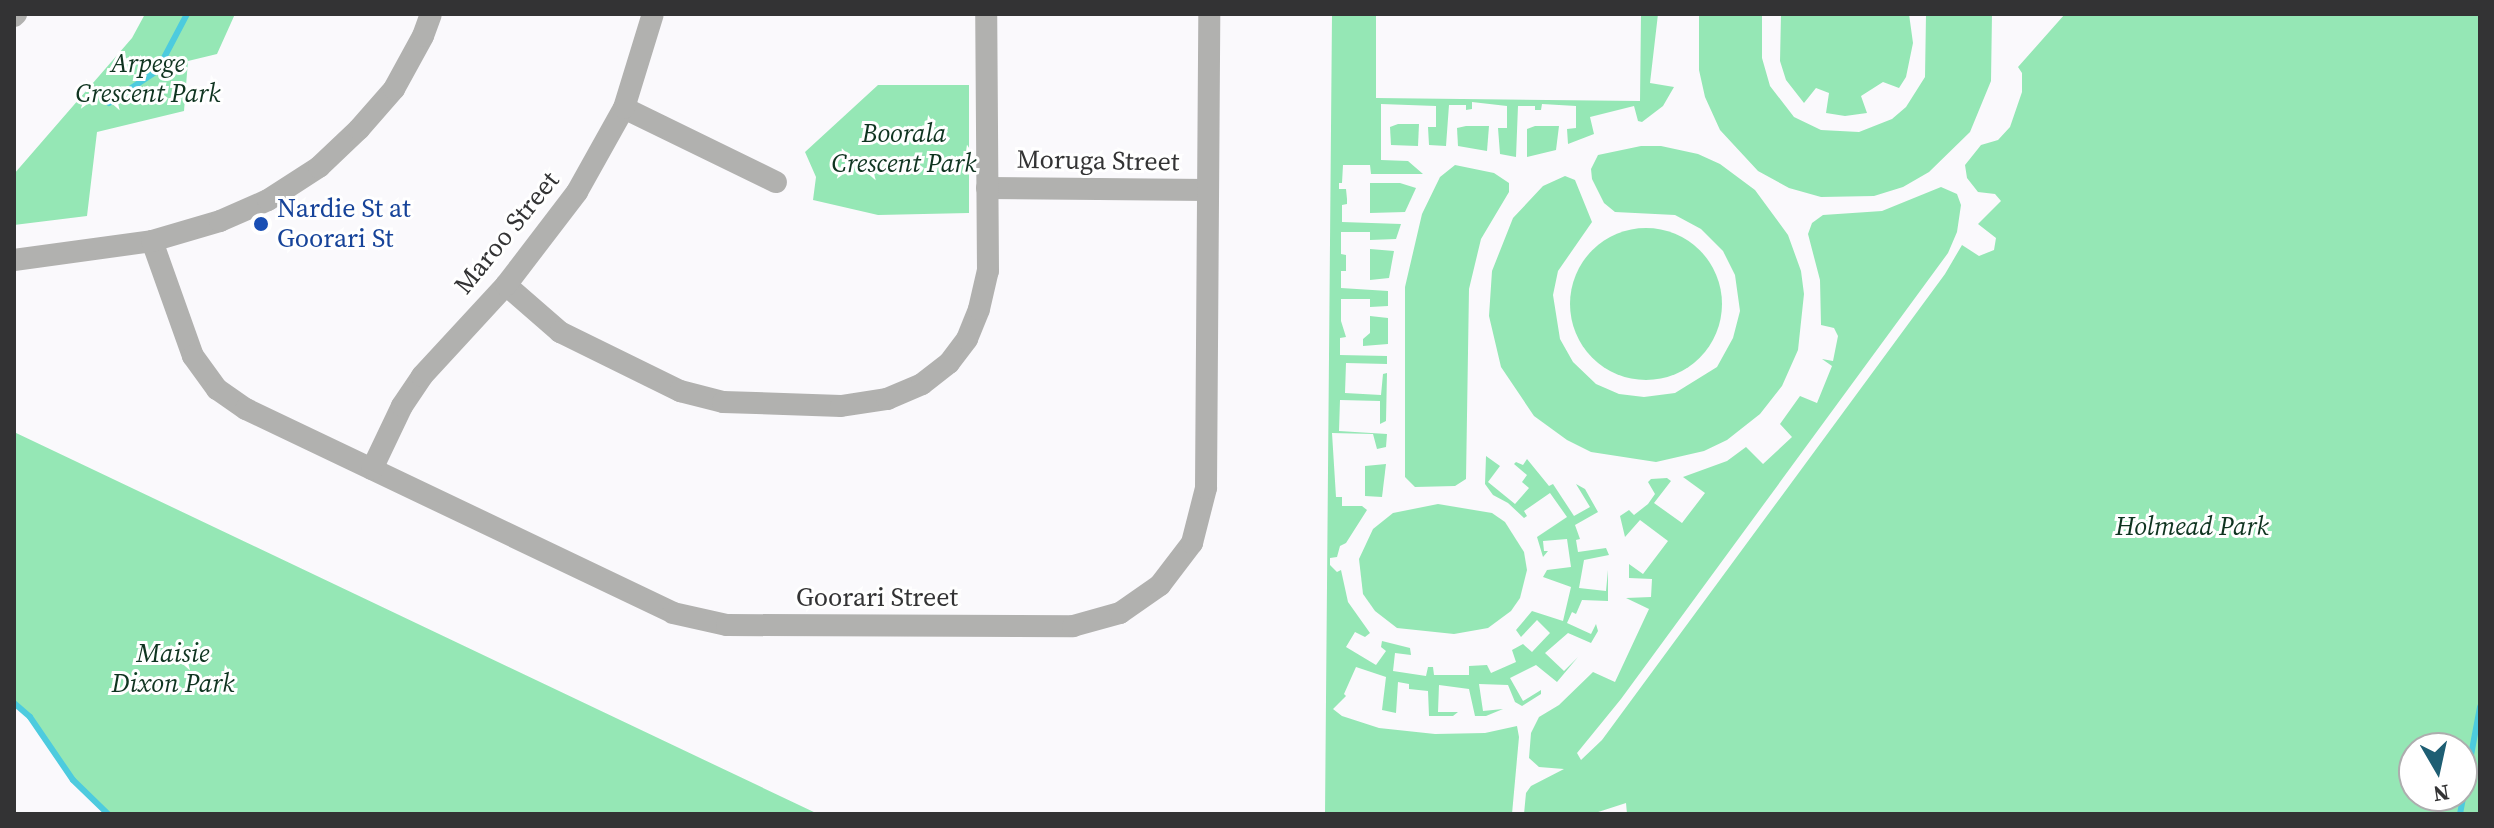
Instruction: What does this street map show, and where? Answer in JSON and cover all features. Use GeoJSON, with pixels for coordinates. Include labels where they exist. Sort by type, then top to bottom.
{"type":"FeatureCollection","features":[{"type":"Feature","properties":{"kind":"street"},"geometry":{"type":"LineString","coordinates":[[14,260],[152,241],[220,221],[268,200],[319,167],[359,129],[394,89],[423,36],[431,14]]}},
{"type":"Feature","properties":{"kind":"street","name":"Maroo Street"},"geometry":{"type":"LineString","coordinates":[[372,469],[402,406],[422,376],[506,285],[577,192],[624,108],[653,14]]}},
{"type":"Feature","properties":{"kind":"street"},"geometry":{"type":"LineString","coordinates":[[506,285],[560,332],[680,391],[723,402],[841,406],[887,399],[922,384],[949,363],[967,339],[979,309],[988,271],[986,14]]}},
{"type":"Feature","properties":{"kind":"street","name":"Goorari Street"},"geometry":{"type":"LineString","coordinates":[[152,241],[193,356],[217,389],[246,409],[673,613],[727,625],[1073,626],[1120,613],[1160,585],[1192,543],[1206,488],[1209,14]]}},
{"type":"Feature","properties":{"kind":"street"},"geometry":{"type":"LineString","coordinates":[[624,108],[776,182]]}},
{"type":"Feature","properties":{"kind":"street","name":"Moruga Street"},"geometry":{"type":"LineString","coordinates":[[987,188],[1208,190]]}},
{"type":"Feature","properties":{"kind":"green space","name":"Arpege Crescent Park"},"geometry":{"type":"Polygon","coordinates":[[[145,14],[235,14],[217,54],[188,61],[184,111],[97,132],[87,216],[14,225],[14,174],[132,38],[145,14]]]}},
{"type":"Feature","properties":{"kind":"green space"},"geometry":{"type":"Polygon","coordinates":[[[1332,14],[1376,14],[1376,98],[1640,101],[1641,14],[1658,14],[1650,83],[1674,87],[1663,106],[1642,122],[1638,121],[1634,106],[1590,117],[1594,134],[1568,144],[1567,129],[1576,128],[1576,106],[1542,104],[1541,110],[1535,110],[1535,106],[1518,106],[1516,157],[1500,154],[1498,128],[1507,128],[1507,106],[1472,102],[1472,109],[1466,110],[1466,105],[1449,105],[1446,146],[1429,145],[1428,127],[1436,127],[1436,106],[1381,104],[1381,160],[1408,161],[1423,174],[1371,174],[1370,165],[1343,165],[1342,183],[1339,183],[1339,189],[1346,189],[1347,199],[1347,204],[1342,205],[1342,222],[1401,224],[1396,239],[1370,240],[1370,232],[1341,232],[1341,254],[1346,255],[1346,271],[1341,271],[1341,288],[1388,291],[1388,306],[1370,307],[1370,299],[1341,299],[1341,321],[1346,337],[1340,338],[1340,355],[1387,356],[1387,364],[1346,363],[1345,393],[1381,395],[1383,374],[1387,373],[1386,421],[1380,424],[1380,401],[1340,400],[1339,431],[1387,434],[1386,447],[1377,449],[1373,434],[1332,433],[1336,497],[1342,497],[1342,506],[1362,506],[1367,510],[1346,543],[1340,546],[1337,557],[1330,558],[1330,565],[1337,572],[1341,570],[1348,602],[1370,633],[1365,637],[1355,632],[1346,647],[1376,665],[1386,651],[1381,647],[1382,641],[1410,648],[1411,655],[1395,653],[1393,671],[1426,676],[1428,667],[1433,667],[1434,675],[1469,675],[1469,666],[1487,665],[1491,673],[1516,662],[1512,650],[1523,644],[1532,652],[1550,633],[1537,620],[1521,637],[1516,630],[1532,611],[1563,621],[1571,587],[1543,577],[1547,570],[1571,567],[1567,539],[1543,541],[1544,551],[1548,551],[1543,557],[1537,537],[1567,517],[1550,493],[1524,511],[1527,516],[1524,518],[1508,503],[1493,495],[1485,484],[1486,456],[1500,466],[1488,482],[1515,504],[1529,488],[1522,482],[1527,475],[1514,464],[1523,465],[1527,459],[1549,486],[1553,484],[1574,516],[1590,507],[1576,484],[1585,489],[1598,512],[1575,525],[1580,539],[1576,540],[1578,552],[1606,548],[1609,555],[1584,560],[1579,588],[1606,591],[1608,570],[1608,601],[1582,600],[1576,614],[1572,612],[1567,623],[1591,634],[1596,624],[1598,631],[1591,643],[1568,633],[1545,653],[1564,671],[1578,657],[1557,682],[1536,665],[1510,678],[1523,701],[1541,690],[1541,694],[1522,706],[1515,702],[1508,685],[1479,684],[1483,711],[1503,709],[1486,716],[1475,716],[1469,689],[1439,685],[1438,712],[1458,712],[1453,716],[1429,716],[1428,691],[1409,689],[1409,684],[1398,682],[1396,713],[1382,710],[1386,677],[1356,667],[1344,694],[1346,696],[1333,709],[1342,716],[1379,728],[1435,734],[1485,733],[1517,726],[1519,737],[1512,814],[1325,814],[1332,14]]]}},
{"type":"Feature","properties":{"kind":"green space"},"geometry":{"type":"Polygon","coordinates":[[[1699,14],[1762,14],[1762,58],[1770,86],[1794,117],[1821,130],[1859,132],[1892,119],[1906,107],[1925,77],[1926,14],[1992,14],[1991,81],[1970,132],[1929,172],[1903,187],[1874,196],[1821,197],[1789,188],[1758,171],[1720,130],[1705,97],[1699,70],[1699,14]]]}},
{"type":"Feature","properties":{"kind":"green space"},"geometry":{"type":"Polygon","coordinates":[[[1781,14],[1909,14],[1913,43],[1906,77],[1899,88],[1883,82],[1861,96],[1867,113],[1845,116],[1826,113],[1829,93],[1816,88],[1804,103],[1786,80],[1780,61],[1781,14]]]}},
{"type":"Feature","properties":{"kind":"green space","name":"Holmead Park"},"geometry":{"type":"Polygon","coordinates":[[[2065,14],[2480,14],[2480,814],[1627,814],[1626,803],[1592,814],[1524,814],[1526,793],[1531,786],[1564,769],[1539,767],[1529,758],[1531,733],[1539,717],[1559,705],[1593,672],[1615,682],[1649,609],[1626,598],[1651,597],[1652,579],[1629,578],[1629,564],[1643,574],[1668,541],[1640,520],[1625,537],[1620,516],[1629,510],[1634,515],[1648,504],[1655,494],[1648,482],[1651,479],[1667,478],[1671,481],[1654,503],[1682,523],[1705,493],[1683,477],[1727,461],[1746,447],[1763,464],[1792,437],[1780,424],[1800,396],[1817,403],[1832,366],[1822,359],[1833,361],[1838,336],[1834,328],[1821,325],[1820,280],[1808,234],[1812,223],[1823,215],[1882,211],[1941,187],[1957,194],[1961,205],[1957,232],[1948,253],[1621,699],[1577,753],[1581,760],[1602,740],[1945,274],[1962,245],[1979,256],[1994,250],[1996,238],[1978,224],[2001,201],[1995,194],[1978,192],[1967,178],[1965,165],[1981,145],[1998,140],[2010,127],[2022,92],[2022,73],[2018,67],[2065,14]]]}},
{"type":"Feature","properties":{"kind":"green space","name":"Boorala Crescent Park"},"geometry":{"type":"Polygon","coordinates":[[[878,85],[969,85],[969,213],[878,215],[813,200],[816,177],[805,152],[878,85]]]}},
{"type":"Feature","properties":{"kind":"green space"},"geometry":{"type":"Polygon","coordinates":[[[1419,124],[1418,146],[1391,145],[1390,127],[1419,124]]]}},
{"type":"Feature","properties":{"kind":"green space"},"geometry":{"type":"Polygon","coordinates":[[[1489,126],[1487,151],[1458,146],[1457,128],[1489,126]]]}},
{"type":"Feature","properties":{"kind":"green space"},"geometry":{"type":"Polygon","coordinates":[[[1559,126],[1556,150],[1527,157],[1527,129],[1559,126]]]}},
{"type":"Feature","properties":{"kind":"green space"},"geometry":{"type":"Polygon","coordinates":[[[1641,146],[1661,146],[1698,154],[1720,164],[1755,190],[1788,235],[1801,271],[1804,294],[1798,350],[1782,386],[1760,414],[1727,440],[1704,451],[1656,462],[1591,452],[1567,440],[1534,416],[1501,367],[1489,316],[1492,271],[1513,218],[1543,186],[1565,176],[1575,180],[1592,222],[1558,271],[1553,295],[1560,339],[1573,362],[1596,384],[1619,394],[1644,397],[1675,393],[1717,367],[1733,338],[1740,311],[1735,275],[1723,251],[1701,229],[1675,215],[1615,212],[1604,203],[1592,179],[1591,169],[1598,155],[1641,146]]]}},
{"type":"Feature","properties":{"kind":"green space"},"geometry":{"type":"Polygon","coordinates":[[[1455,165],[1494,173],[1509,183],[1509,192],[1481,239],[1469,289],[1466,479],[1455,486],[1415,487],[1405,477],[1405,287],[1422,214],[1440,177],[1455,165]]]}},
{"type":"Feature","properties":{"kind":"green space"},"geometry":{"type":"Polygon","coordinates":[[[1370,183],[1400,183],[1416,188],[1405,212],[1370,213],[1370,183]]]}},
{"type":"Feature","properties":{"kind":"green space"},"geometry":{"type":"Polygon","coordinates":[[[1646,228],[1675,233],[1700,250],[1717,275],[1722,304],[1717,333],[1700,358],[1675,375],[1646,380],[1617,375],[1592,358],[1575,333],[1570,304],[1575,275],[1592,250],[1617,233],[1646,228]]]}},
{"type":"Feature","properties":{"kind":"green space"},"geometry":{"type":"Polygon","coordinates":[[[1370,249],[1394,251],[1389,278],[1370,280],[1370,249]]]}},
{"type":"Feature","properties":{"kind":"green space"},"geometry":{"type":"Polygon","coordinates":[[[1370,316],[1388,318],[1388,344],[1363,346],[1363,339],[1370,333],[1370,316]]]}},
{"type":"Feature","properties":{"kind":"green space","name":"Maisie Dixon Park"},"geometry":{"type":"Polygon","coordinates":[[[14,432],[818,814],[108,814],[73,780],[30,717],[14,703],[14,432]]]}},
{"type":"Feature","properties":{"kind":"green space"},"geometry":{"type":"Polygon","coordinates":[[[1386,464],[1382,497],[1365,496],[1365,466],[1386,464]]]}},
{"type":"Feature","properties":{"kind":"green space"},"geometry":{"type":"Polygon","coordinates":[[[1438,504],[1492,513],[1505,522],[1524,552],[1527,570],[1520,598],[1511,611],[1488,628],[1454,634],[1397,628],[1375,611],[1363,594],[1359,559],[1373,529],[1393,513],[1438,504]]]}},
{"type":"Feature","properties":{"kind":"waterway"},"geometry":{"type":"LineString","coordinates":[[109,103],[157,71],[187,14]]}},
{"type":"Feature","properties":{"kind":"waterway"},"geometry":{"type":"LineString","coordinates":[[14,703],[30,717],[73,780],[108,814]]}},
{"type":"Feature","properties":{"kind":"waterway"},"geometry":{"type":"LineString","coordinates":[[2460,814],[2480,707]]}},
{"type":"Feature","properties":{"kind":"place","name":"Nardie St at Goorari St"},"geometry":{"type":"Point","coordinates":[261,224]}}]}
